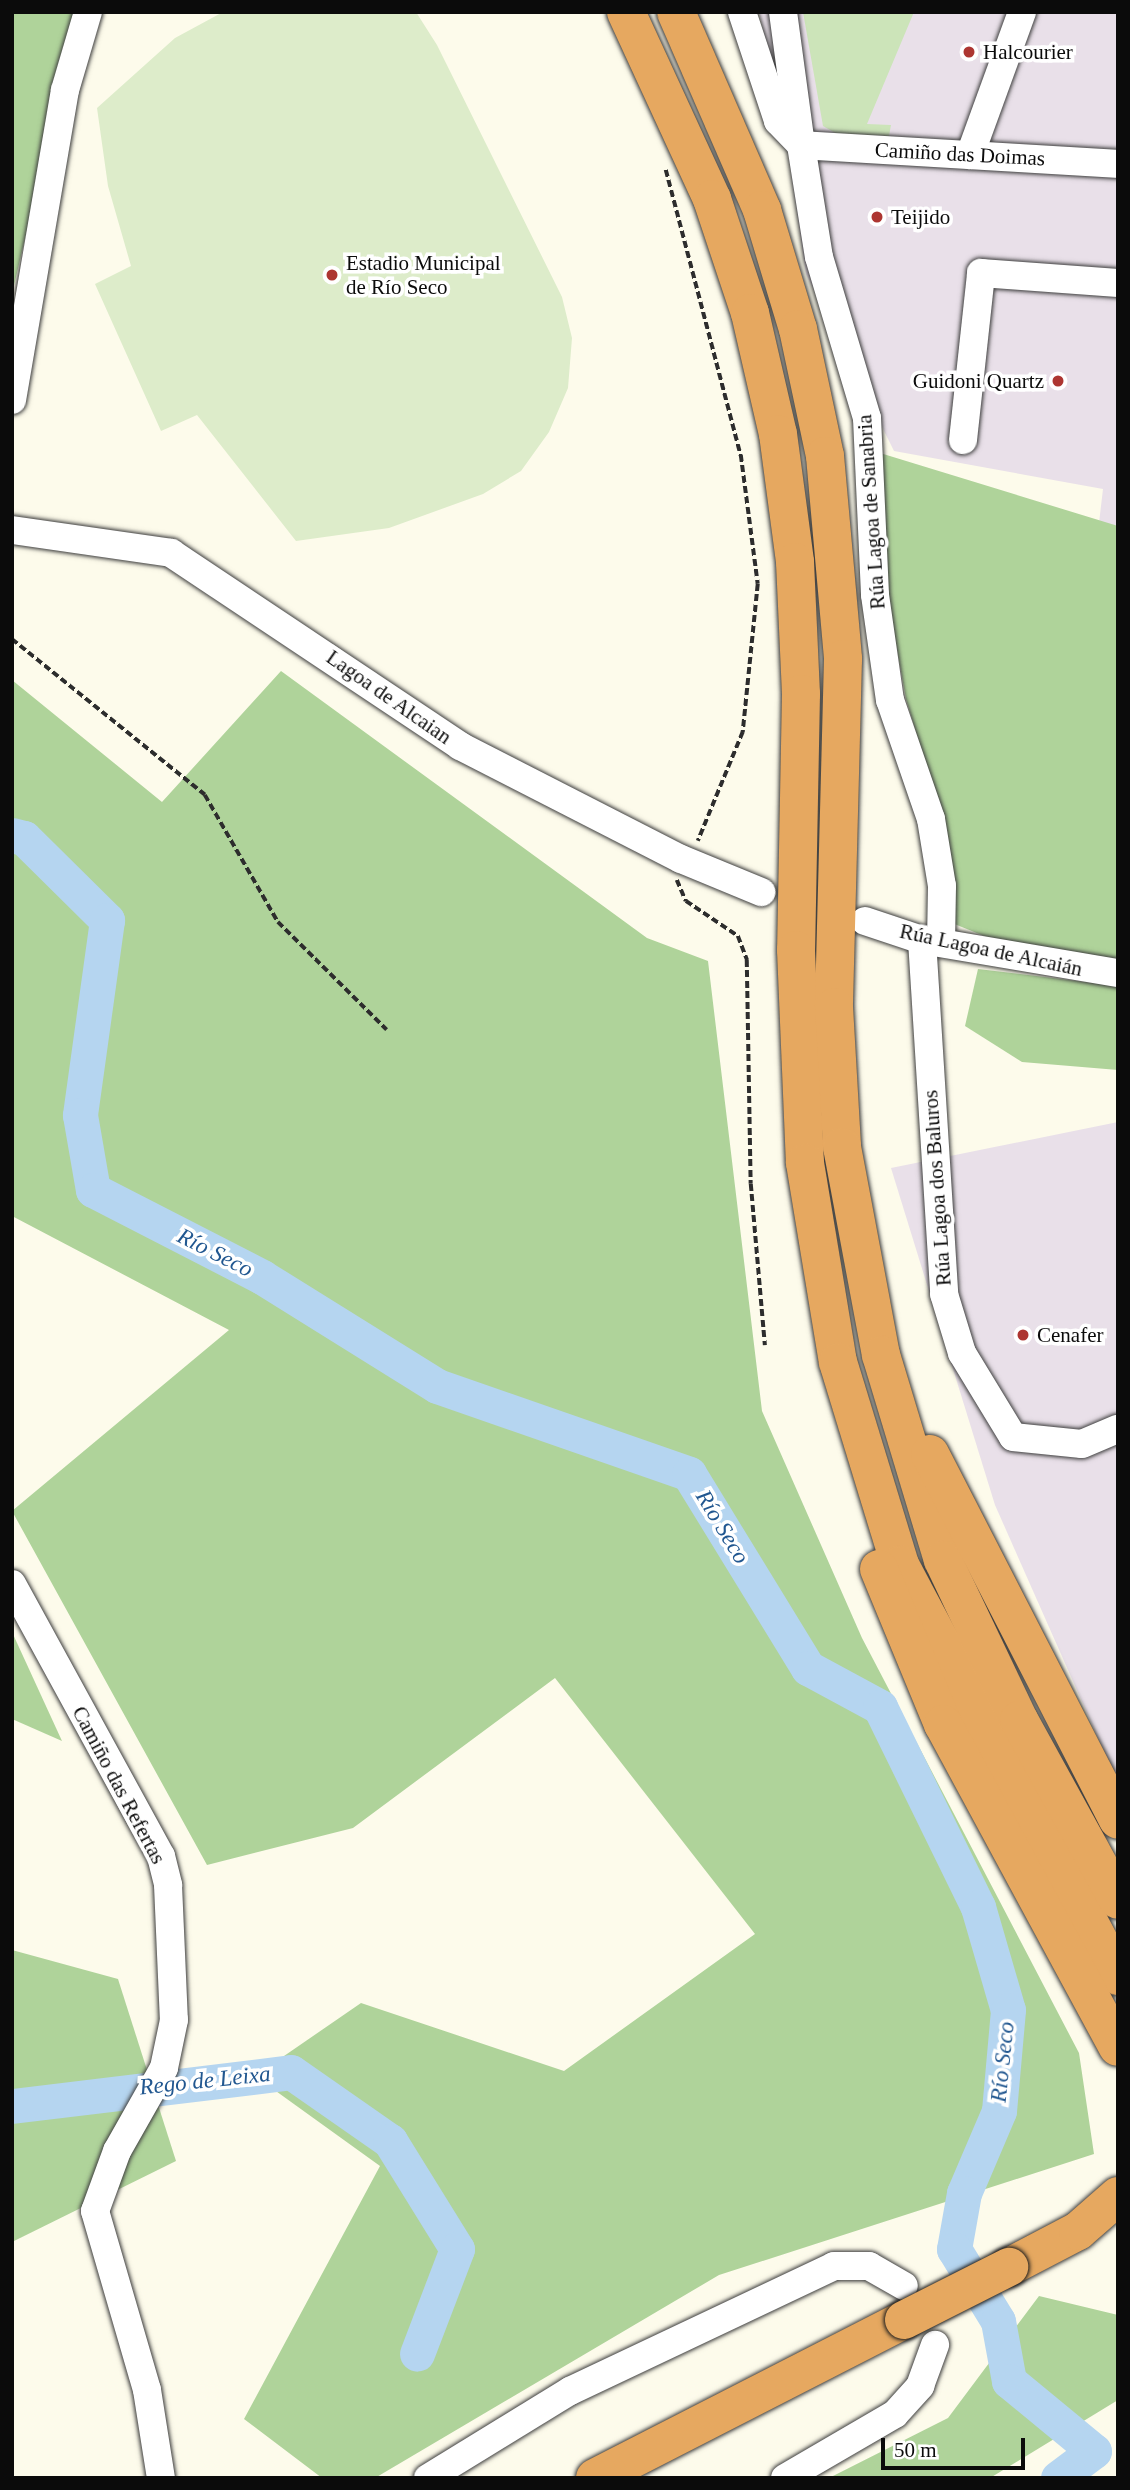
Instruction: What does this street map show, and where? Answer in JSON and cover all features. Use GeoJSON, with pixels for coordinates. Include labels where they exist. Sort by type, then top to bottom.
{"type":"FeatureCollection","features":[{"type":"Feature","properties":{"kind":"highway"},"geometry":{"type":"LineString","coordinates":[[626,12],[712,199],[750,313],[778,434],[795,562],[801,694],[796,950],[805,1163],[838,1362],[853,1486],[908,1649],[1118,2047]]}},
{"type":"Feature","properties":{"kind":"highway"},"geometry":{"type":"LineString","coordinates":[[676,12],[762,210],[798,329],[825,456],[842,659],[834,1007],[842,1147],[881,1355],[943,1560],[1019,1720],[1118,1900]]}},
{"type":"Feature","properties":{"kind":"highway"},"geometry":{"type":"LineString","coordinates":[[881,1355],[1118,1820]]}},
{"type":"Feature","properties":{"kind":"highway"},"geometry":{"type":"LineString","coordinates":[[838,1362],[900,1564],[1118,1976]]}},
{"type":"Feature","properties":{"kind":"highway"},"geometry":{"type":"LineString","coordinates":[[595,2478],[904,2303],[1009,2267],[1078,2231],[1118,2196]]}},
{"type":"Feature","properties":{"kind":"highway"},"geometry":{"type":"LineString","coordinates":[[1078,2231],[1118,2232]]}},
{"type":"Feature","properties":{"kind":"street"},"geometry":{"type":"LineString","coordinates":[[12,400],[65,90],[88,12]]}},
{"type":"Feature","properties":{"kind":"street"},"geometry":{"type":"LineString","coordinates":[[742,12],[778,121],[802,145]]}},
{"type":"Feature","properties":{"kind":"street","name":"Rúa Lagoa de Sanabria"},"geometry":{"type":"LineString","coordinates":[[783,12],[819,257],[867,418],[875,594],[890,700],[931,819],[942,886],[931,941]]}},
{"type":"Feature","properties":{"kind":"street"},"geometry":{"type":"LineString","coordinates":[[970,155],[1022,12]]}},
{"type":"Feature","properties":{"kind":"street","name":"Camiño das Doimas"},"geometry":{"type":"LineString","coordinates":[[802,145],[1118,164]]}},
{"type":"Feature","properties":{"kind":"street"},"geometry":{"type":"LineString","coordinates":[[963,440],[981,273],[1118,283]]}},
{"type":"Feature","properties":{"kind":"street","name":"Lagoa de Alcaian"},"geometry":{"type":"LineString","coordinates":[[12,530],[171,553],[460,746],[685,861],[761,892]]}},
{"type":"Feature","properties":{"kind":"street","name":"Rúa Lagoa de Alcaián"},"geometry":{"type":"LineString","coordinates":[[865,921],[931,941],[1118,973]]}},
{"type":"Feature","properties":{"kind":"street","name":"Rúa Lagoa dos Baluros"},"geometry":{"type":"LineString","coordinates":[[931,941],[943,1294],[962,1353],[1013,1437],[1082,1444],[1118,1429]]}},
{"type":"Feature","properties":{"kind":"street","name":"Camiño das Refertas"},"geometry":{"type":"LineString","coordinates":[[12,1584],[161,1856],[167,1885],[174,2020],[164,2068],[117,2151],[94,2211],[147,2390],[161,2478]]}},
{"type":"Feature","properties":{"kind":"street"},"geometry":{"type":"LineString","coordinates":[[428,2478],[570,2391],[834,2266],[869,2266],[904,2303]]}},
{"type":"Feature","properties":{"kind":"street"},"geometry":{"type":"LineString","coordinates":[[785,2478],[895,2414],[920,2386],[934,2345]]}},
{"type":"Feature","properties":{"kind":"path"},"geometry":{"type":"LineString","coordinates":[[665,166],[741,454],[758,584],[743,732],[676,884],[686,901],[723,922],[747,960],[751,1184],[765,1345]]}},
{"type":"Feature","properties":{"kind":"path"},"geometry":{"type":"LineString","coordinates":[[12,639],[205,795],[278,922],[387,1030]]}},
{"type":"Feature","properties":{"kind":"shaded area"},"geometry":{"type":"Polygon","coordinates":[[[759,12],[1118,12],[1118,526],[1099,523],[1103,489],[894,451],[806,274],[784,124],[759,12]]]}},
{"type":"Feature","properties":{"kind":"shaded area"},"geometry":{"type":"Polygon","coordinates":[[[1118,1122],[1118,1783],[995,1505],[891,1168],[1118,1122]]]}},
{"type":"Feature","properties":{"kind":"green space"},"geometry":{"type":"Polygon","coordinates":[[[12,12],[78,12],[12,294],[12,12]]]}},
{"type":"Feature","properties":{"kind":"green space","name":"Estadio Municipal de Río Seco"},"geometry":{"type":"Polygon","coordinates":[[[223,12],[416,12],[437,45],[562,297],[572,338],[568,388],[549,432],[521,471],[483,494],[389,528],[296,541],[197,415],[161,431],[95,284],[131,266],[108,186],[97,108],[175,38],[223,12]]]}},
{"type":"Feature","properties":{"kind":"green space"},"geometry":{"type":"Polygon","coordinates":[[[803,12],[914,12],[867,124],[891,125],[889,136],[837,134],[823,126],[803,12]]]}},
{"type":"Feature","properties":{"kind":"green space"},"geometry":{"type":"Polygon","coordinates":[[[880,453],[1118,526],[1118,959],[994,940],[952,923],[948,838],[906,699],[887,594],[880,453]]]}},
{"type":"Feature","properties":{"kind":"green space"},"geometry":{"type":"Polygon","coordinates":[[[281,671],[647,938],[708,961],[762,1411],[862,1638],[1079,2053],[1094,2154],[719,2275],[375,2478],[322,2478],[244,2419],[380,2166],[255,2076],[361,2003],[564,2071],[755,1934],[555,1678],[353,1828],[207,1865],[12,1511],[229,1330],[12,1216],[12,680],[162,802],[281,671]]]}},
{"type":"Feature","properties":{"kind":"green space"},"geometry":{"type":"Polygon","coordinates":[[[978,969],[1118,986],[1118,1070],[1022,1062],[965,1026],[978,969]]]}},
{"type":"Feature","properties":{"kind":"green space"},"geometry":{"type":"Polygon","coordinates":[[[12,1632],[62,1741],[12,1719],[12,1632]]]}},
{"type":"Feature","properties":{"kind":"green space"},"geometry":{"type":"Polygon","coordinates":[[[12,1950],[118,1979],[176,2161],[12,2242],[12,1950]]]}},
{"type":"Feature","properties":{"kind":"green space"},"geometry":{"type":"Polygon","coordinates":[[[1039,2296],[1118,2315],[1118,2400],[990,2478],[829,2478],[948,2418],[1039,2296]]]}},
{"type":"Feature","properties":{"kind":"waterway","name":"Río Seco"},"geometry":{"type":"LineString","coordinates":[[12,835],[24,838],[107,920],[80,1115],[93,1190],[262,1277],[437,1386],[689,1474],[808,1668],[880,1707],[978,1907],[1008,2010],[999,2111],[964,2193],[954,2249],[998,2321],[1009,2381],[1094,2451],[1058,2478]]}},
{"type":"Feature","properties":{"kind":"waterway","name":"Rego de Leixa"},"geometry":{"type":"LineString","coordinates":[[12,2106],[291,2072],[390,2141],[457,2249],[417,2354]]}},
{"type":"Feature","properties":{"kind":"place","name":"Halcourier"},"geometry":{"type":"Point","coordinates":[969,52]}},
{"type":"Feature","properties":{"kind":"place","name":"Teijido"},"geometry":{"type":"Point","coordinates":[877,217]}},
{"type":"Feature","properties":{"kind":"place","name":"Estadio Municipal de Río Seco"},"geometry":{"type":"Point","coordinates":[332,275]}},
{"type":"Feature","properties":{"kind":"place","name":"Guidoni Quartz"},"geometry":{"type":"Point","coordinates":[1058,381]}},
{"type":"Feature","properties":{"kind":"place","name":"Cenafer"},"geometry":{"type":"Point","coordinates":[1023,1335]}}]}
